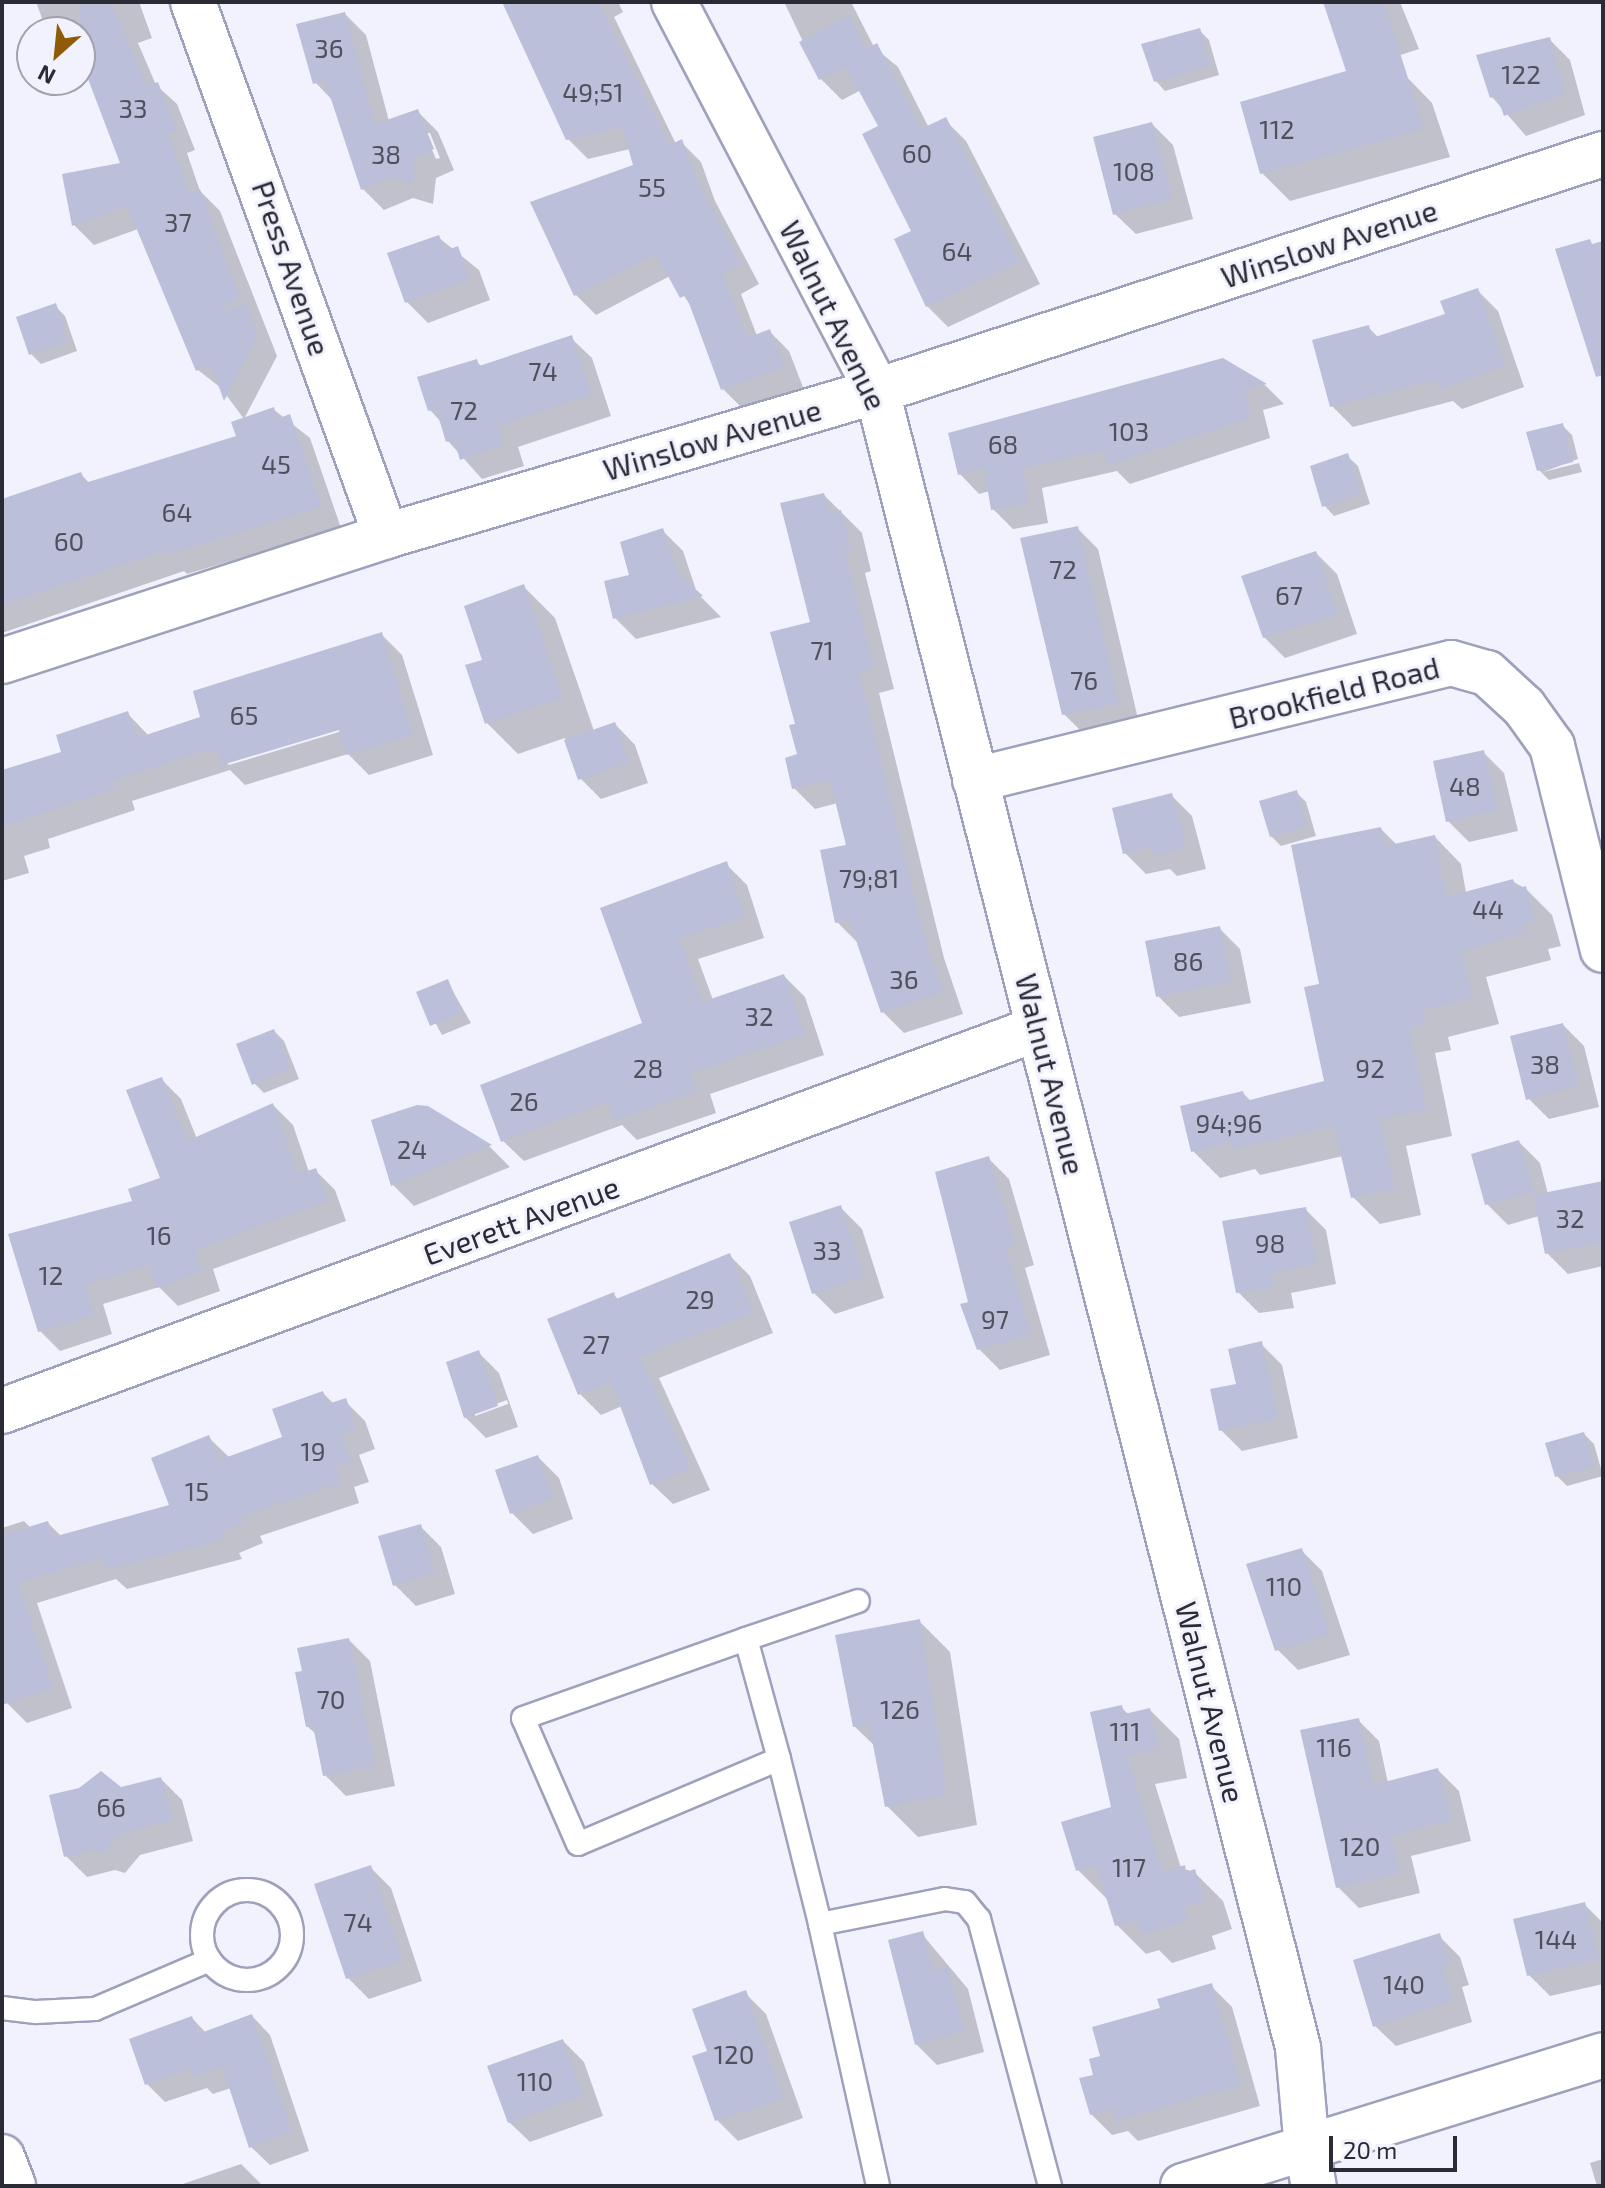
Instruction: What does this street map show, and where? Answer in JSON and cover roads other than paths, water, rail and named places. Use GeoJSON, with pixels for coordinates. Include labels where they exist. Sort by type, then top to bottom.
{"type":"FeatureCollection","features":[{"type":"Feature","properties":{"kind":"street","name":"Press Avenue"},"geometry":{"type":"LineString","coordinates":[[193,2],[386,536]]}},
{"type":"Feature","properties":{"kind":"street","name":"Walnut Avenue"},"geometry":{"type":"LineString","coordinates":[[674,2],[877,391],[1298,2048],[1310,2167]]}},
{"type":"Feature","properties":{"kind":"street","name":"Winslow Avenue"},"geometry":{"type":"LineString","coordinates":[[2,661],[386,536],[877,391],[1603,154]]}},
{"type":"Feature","properties":{"kind":"street","name":"Brookfield Road"},"geometry":{"type":"LineString","coordinates":[[975,780],[1451,663],[1487,673],[1524,707],[1552,746],[1603,950]]}},
{"type":"Feature","properties":{"kind":"street","name":"Everett Avenue"},"geometry":{"type":"LineString","coordinates":[[2,1411],[1039,1028]]}},
{"type":"Feature","properties":{"kind":"street"},"geometry":{"type":"LineString","coordinates":[[1183,2186],[1310,2167],[1603,2055]]}},
{"type":"Feature","properties":{"kind":"street"},"geometry":{"type":"LineString","coordinates":[[2,2157],[13,2186]]}},
{"type":"Feature","properties":{"kind":"lane"},"geometry":{"type":"LineString","coordinates":[[779,1759],[578,1844],[523,1718],[858,1601]]}},
{"type":"Feature","properties":{"kind":"lane"},"geometry":{"type":"LineString","coordinates":[[746,1639],[820,1924],[878,2186]]}},
{"type":"Feature","properties":{"kind":"lane"},"geometry":{"type":"LineString","coordinates":[[236,1891],[265,1892],[286,1912],[293,1941],[278,1968],[265,1977],[234,1979],[210,1960],[202,1932],[212,1905],[223,1896],[236,1891]]}},
{"type":"Feature","properties":{"kind":"lane"},"geometry":{"type":"LineString","coordinates":[[820,1924],[945,1899],[965,1902],[979,1919],[1050,2186]]}},
{"type":"Feature","properties":{"kind":"lane"},"geometry":{"type":"LineString","coordinates":[[2,2008],[36,2012],[95,2009],[210,1960]]}}]}
